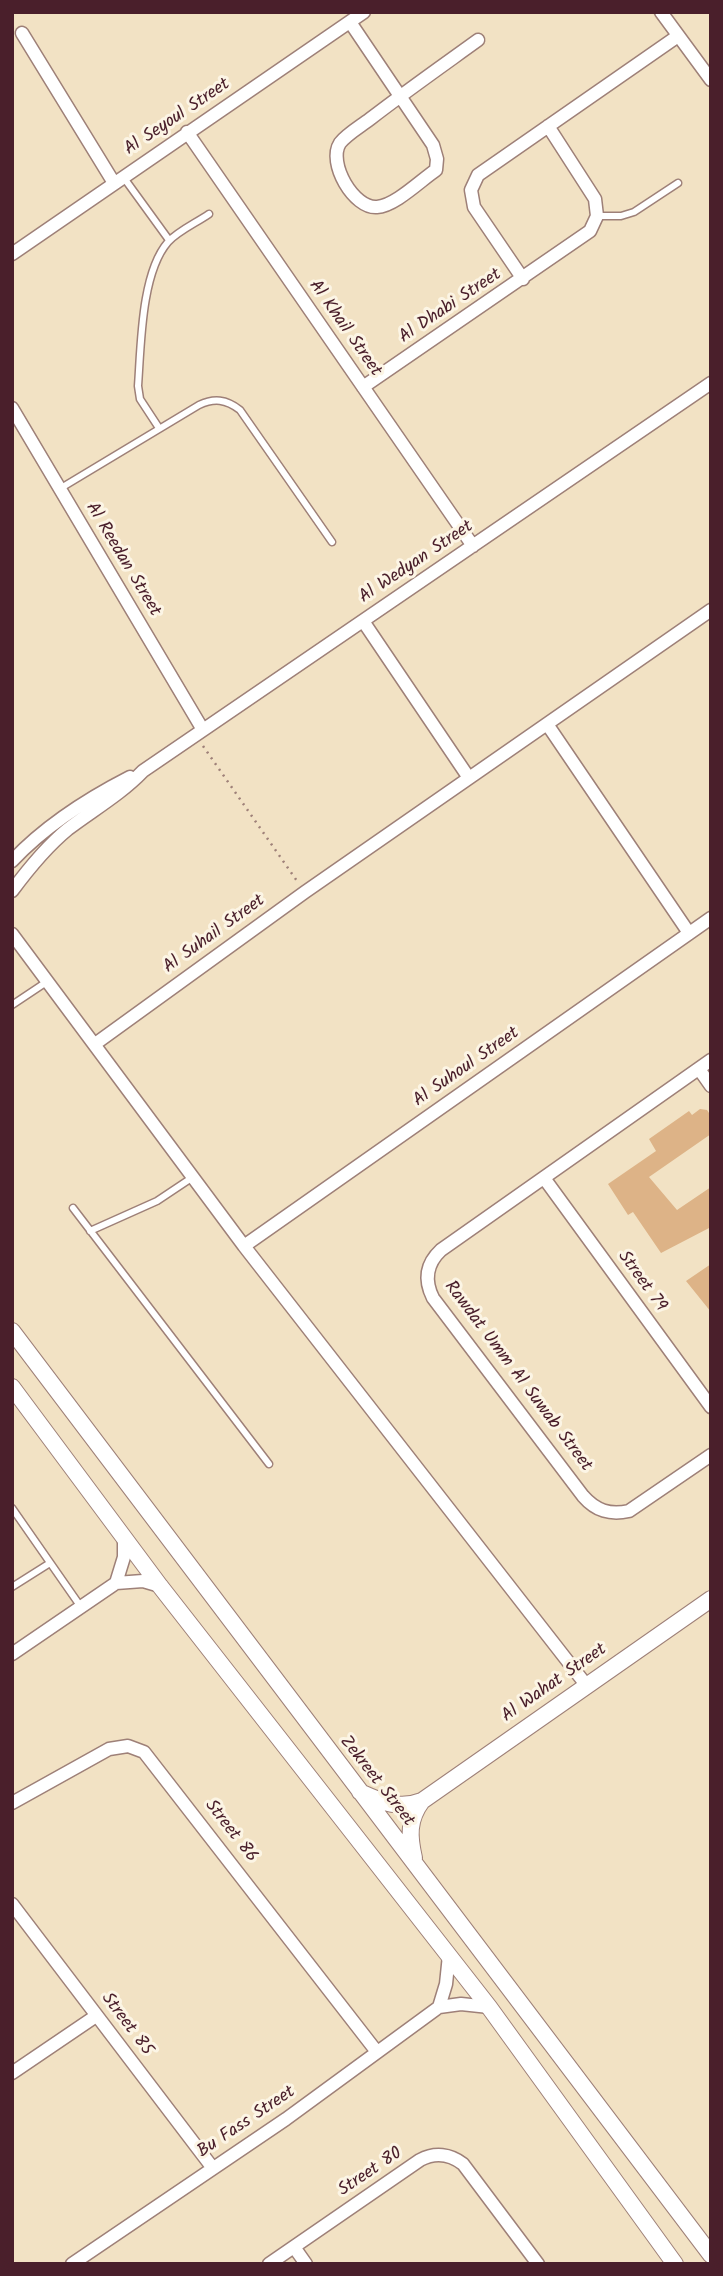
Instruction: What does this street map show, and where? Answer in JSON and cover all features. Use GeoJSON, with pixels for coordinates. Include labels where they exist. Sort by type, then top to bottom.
{"type":"FeatureCollection","features":[{"type":"Feature","properties":{"kind":"street","name":"Al Seyoul Street"},"geometry":{"type":"LineString","coordinates":[[12,254],[364,12]]}},
{"type":"Feature","properties":{"kind":"street"},"geometry":{"type":"LineString","coordinates":[[661,12],[711,80]]}},
{"type":"Feature","properties":{"kind":"street"},"geometry":{"type":"LineString","coordinates":[[350,22],[400,96],[433,145],[437,159],[436,170],[390,204],[376,208],[360,202],[338,171],[336,154],[341,142],[400,96],[478,40]]}},
{"type":"Feature","properties":{"kind":"street"},"geometry":{"type":"LineString","coordinates":[[22,33],[119,180]]}},
{"type":"Feature","properties":{"kind":"street","name":"Al Dhabi Street"},"geometry":{"type":"LineString","coordinates":[[523,279],[474,207],[471,190],[478,175],[678,36]]}},
{"type":"Feature","properties":{"kind":"street"},"geometry":{"type":"LineString","coordinates":[[548,126],[595,199],[597,216]]}},
{"type":"Feature","properties":{"kind":"street","name":"Al Khail Street"},"geometry":{"type":"LineString","coordinates":[[187,132],[473,545]]}},
{"type":"Feature","properties":{"kind":"street","name":"Al Dhabi Street"},"geometry":{"type":"LineString","coordinates":[[363,387],[590,231],[597,216]]}},
{"type":"Feature","properties":{"kind":"street","name":"Al Wedyan Street"},"geometry":{"type":"LineString","coordinates":[[12,891],[55,841],[143,771],[711,383]]}},
{"type":"Feature","properties":{"kind":"street","name":"Al Reedan Street"},"geometry":{"type":"LineString","coordinates":[[12,408],[199,732]]}},
{"type":"Feature","properties":{"kind":"street","name":"Al Suhail Street"},"geometry":{"type":"LineString","coordinates":[[95,1044],[305,892],[711,610]]}},
{"type":"Feature","properties":{"kind":"street"},"geometry":{"type":"LineString","coordinates":[[363,621],[469,778]]}},
{"type":"Feature","properties":{"kind":"street"},"geometry":{"type":"LineString","coordinates":[[547,724],[689,933]]}},
{"type":"Feature","properties":{"kind":"street","name":"Al Wedyan Street"},"geometry":{"type":"LineString","coordinates":[[12,861],[64,817],[111,787],[143,771]]}},
{"type":"Feature","properties":{"kind":"street","name":"Al Suhoul Street"},"geometry":{"type":"LineString","coordinates":[[244,1246],[711,918]]}},
{"type":"Feature","properties":{"kind":"street"},"geometry":{"type":"LineString","coordinates":[[12,934],[244,1246],[587,1686]]}},
{"type":"Feature","properties":{"kind":"street","name":"Rawdat Umm Al Suwab Street"},"geometry":{"type":"LineString","coordinates":[[711,1060],[434,1256],[427,1273],[433,1298],[583,1496],[598,1510],[608,1513],[629,1511],[711,1455]]}},
{"type":"Feature","properties":{"kind":"street"},"geometry":{"type":"LineString","coordinates":[[699,1069],[711,1086]]}},
{"type":"Feature","properties":{"kind":"street","name":"Street 79"},"geometry":{"type":"LineString","coordinates":[[544,1178],[711,1407]]}},
{"type":"Feature","properties":{"kind":"street","name":"Zekreet Street"},"geometry":{"type":"LineString","coordinates":[[12,1331],[711,2255]]}},
{"type":"Feature","properties":{"kind":"street"},"geometry":{"type":"LineString","coordinates":[[12,1387],[160,1586],[489,2007],[675,2264]]}},
{"type":"Feature","properties":{"kind":"street"},"geometry":{"type":"LineString","coordinates":[[116,1583],[123,1566],[124,1539]]}},
{"type":"Feature","properties":{"kind":"street"},"geometry":{"type":"LineString","coordinates":[[12,1654],[116,1583],[143,1581],[160,1586]]}},
{"type":"Feature","properties":{"kind":"street","name":"Al Wahat Street"},"geometry":{"type":"LineString","coordinates":[[357,1790],[390,1805],[422,1801],[711,1599]]}},
{"type":"Feature","properties":{"kind":"street","name":"Street 86"},"geometry":{"type":"LineString","coordinates":[[12,1803],[109,1749],[128,1746],[144,1752],[377,2052]]}},
{"type":"Feature","properties":{"kind":"street"},"geometry":{"type":"LineString","coordinates":[[415,1864],[410,1832],[413,1816],[422,1801]]}},
{"type":"Feature","properties":{"kind":"street","name":"Street 85"},"geometry":{"type":"LineString","coordinates":[[12,1904],[212,2167]]}},
{"type":"Feature","properties":{"kind":"street"},"geometry":{"type":"LineString","coordinates":[[449,1955],[446,1984],[439,2007],[461,2004],[489,2007]]}},
{"type":"Feature","properties":{"kind":"street","name":"Bu Fass Street"},"geometry":{"type":"LineString","coordinates":[[72,2264],[286,2119],[439,2007]]}},
{"type":"Feature","properties":{"kind":"street"},"geometry":{"type":"LineString","coordinates":[[12,2073],[96,2016]]}},
{"type":"Feature","properties":{"kind":"street","name":"Street 80"},"geometry":{"type":"LineString","coordinates":[[269,2264],[420,2160],[435,2155],[442,2155],[463,2164],[538,2264]]}},
{"type":"Feature","properties":{"kind":"street"},"geometry":{"type":"LineString","coordinates":[[294,2247],[306,2264]]}},
{"type":"Feature","properties":{"kind":"lane"},"geometry":{"type":"LineString","coordinates":[[119,180],[169,240]]}},
{"type":"Feature","properties":{"kind":"lane"},"geometry":{"type":"LineString","coordinates":[[597,216],[621,216],[634,212],[678,183]]}},
{"type":"Feature","properties":{"kind":"lane"},"geometry":{"type":"LineString","coordinates":[[159,428],[140,399],[138,386],[149,284],[157,258],[169,240],[209,214]]}},
{"type":"Feature","properties":{"kind":"lane"},"geometry":{"type":"LineString","coordinates":[[59,489],[159,428],[207,401],[216,400],[233,404],[240,410],[332,542]]}},
{"type":"Feature","properties":{"kind":"lane"},"geometry":{"type":"LineString","coordinates":[[12,1005],[48,981]]}},
{"type":"Feature","properties":{"kind":"lane"},"geometry":{"type":"LineString","coordinates":[[90,1231],[157,1200],[193,1177]]}},
{"type":"Feature","properties":{"kind":"lane"},"geometry":{"type":"LineString","coordinates":[[73,1208],[269,1464]]}},
{"type":"Feature","properties":{"kind":"lane"},"geometry":{"type":"LineString","coordinates":[[12,1508],[81,1607]]}},
{"type":"Feature","properties":{"kind":"lane"},"geometry":{"type":"LineString","coordinates":[[12,1587],[50,1563]]}},
{"type":"Feature","properties":{"kind":"path"},"geometry":{"type":"LineString","coordinates":[[199,732],[305,892]]}},
{"type":"Feature","properties":{"kind":"building"},"geometry":{"type":"Polygon","coordinates":[[[700,1109],[707,1110],[711,1116],[711,1134],[649,1177],[677,1210],[711,1187],[711,1227],[661,1253],[633,1212],[628,1215],[608,1184],[656,1151],[649,1139],[689,1111],[692,1115],[700,1109]]]}},
{"type":"Feature","properties":{"kind":"building"},"geometry":{"type":"Polygon","coordinates":[[[711,1264],[711,1312],[686,1281],[711,1264]]]}}]}
